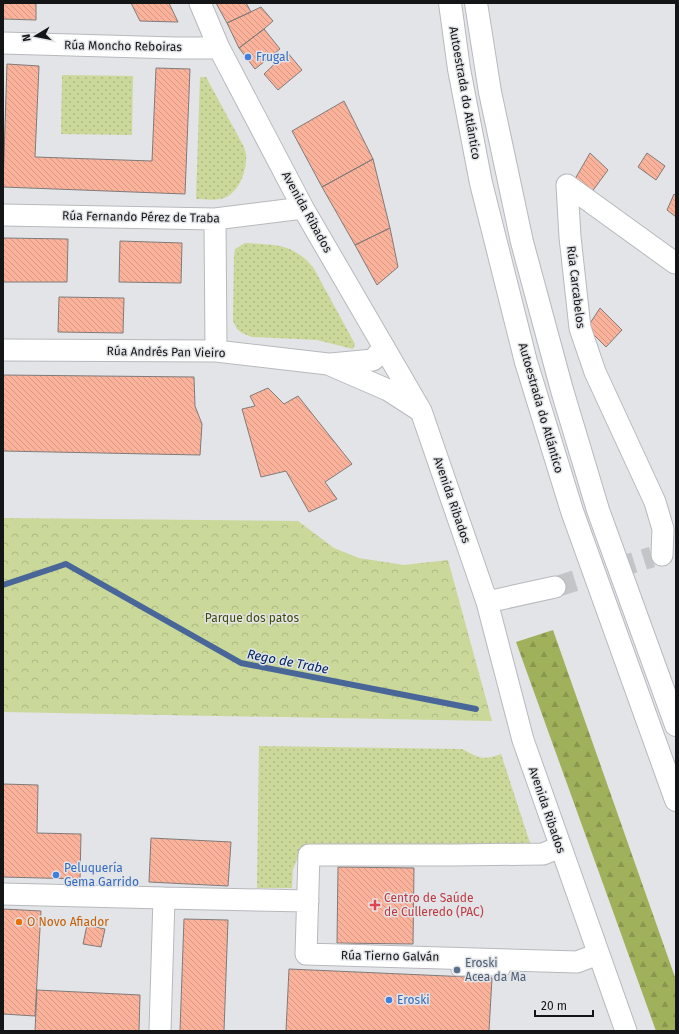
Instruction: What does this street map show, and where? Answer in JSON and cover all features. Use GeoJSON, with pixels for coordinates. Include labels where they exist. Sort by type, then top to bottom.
{"type":"FeatureCollection","features":[{"type":"Feature","properties":{"kind":"highway"},"geometry":{"type":"LineString","coordinates":[[437,3],[459,69]]}},
{"type":"Feature","properties":{"kind":"highway","name":"Autoestrada do Atlántico"},"geometry":{"type":"LineString","coordinates":[[450,3],[459,69],[481,183],[529,369],[572,511],[676,800]]}},
{"type":"Feature","properties":{"kind":"highway","name":"Autoestrada do Atlántico"},"geometry":{"type":"LineString","coordinates":[[476,3],[490,92],[522,242],[562,390],[598,510],[676,724]]}},
{"type":"Feature","properties":{"kind":"street","name":"Avenida Ribados"},"geometry":{"type":"LineString","coordinates":[[200,3],[219,48],[303,208],[421,411],[487,602],[523,740],[626,1031]]}},
{"type":"Feature","properties":{"kind":"street","name":"Rúa Moncho Reboiras"},"geometry":{"type":"LineString","coordinates":[[3,43],[219,48]]}},
{"type":"Feature","properties":{"kind":"street","name":"Rúa Carcabelos"},"geometry":{"type":"LineString","coordinates":[[668,554],[663,529],[655,502],[595,372],[580,328],[570,237],[567,185],[675,263]]}},
{"type":"Feature","properties":{"kind":"street","name":"Rúa Fernando Pérez de Traba"},"geometry":{"type":"LineString","coordinates":[[3,215],[215,220],[303,208]]}},
{"type":"Feature","properties":{"kind":"street"},"geometry":{"type":"LineString","coordinates":[[215,220],[216,351]]}},
{"type":"Feature","properties":{"kind":"street","name":"Rúa Andrés Pan Vieiro"},"geometry":{"type":"LineString","coordinates":[[3,350],[216,351],[328,364],[372,360],[384,347]]}},
{"type":"Feature","properties":{"kind":"street","name":"Rúa Andrés Pan Vieiro"},"geometry":{"type":"LineString","coordinates":[[328,364],[388,390],[421,411]]}},
{"type":"Feature","properties":{"kind":"street"},"geometry":{"type":"LineString","coordinates":[[487,602],[555,587]]}},
{"type":"Feature","properties":{"kind":"street","name":"Rúa Tierno Galván"},"geometry":{"type":"LineString","coordinates":[[560,847],[543,854],[309,855],[306,954],[577,962],[598,954]]}},
{"type":"Feature","properties":{"kind":"street"},"geometry":{"type":"LineString","coordinates":[[3,894],[308,901]]}},
{"type":"Feature","properties":{"kind":"street"},"geometry":{"type":"LineString","coordinates":[[160,1031],[164,898]]}},
{"type":"Feature","properties":{"kind":"lane"},"geometry":{"type":"LineString","coordinates":[[457,970],[506,970],[524,960]]}},
{"type":"Feature","properties":{"kind":"green space"},"geometry":{"type":"Polygon","coordinates":[[[62,75],[133,76],[132,135],[61,134],[62,75]]]}},
{"type":"Feature","properties":{"kind":"green space"},"geometry":{"type":"Polygon","coordinates":[[[200,77],[206,77],[244,147],[246,154],[245,170],[237,187],[233,192],[224,198],[214,200],[196,199],[200,77]]]}},
{"type":"Feature","properties":{"kind":"green space"},"geometry":{"type":"Polygon","coordinates":[[[245,243],[274,245],[290,249],[305,259],[313,267],[355,344],[353,349],[317,340],[252,337],[237,329],[233,321],[234,256],[235,249],[245,243]]]}},
{"type":"Feature","properties":{"kind":"green space","name":"Parque dos patos"},"geometry":{"type":"Polygon","coordinates":[[[3,518],[298,521],[334,548],[359,558],[404,565],[448,560],[492,721],[3,712],[3,518]]]}},
{"type":"Feature","properties":{"kind":"green space"},"geometry":{"type":"Polygon","coordinates":[[[553,630],[676,980],[676,1031],[656,1031],[516,642],[553,630]]]}},
{"type":"Feature","properties":{"kind":"green space"},"geometry":{"type":"Polygon","coordinates":[[[259,746],[462,749],[481,758],[501,754],[532,849],[302,849],[293,869],[292,888],[257,888],[259,746]]]}},
{"type":"Feature","properties":{"kind":"building"},"geometry":{"type":"Polygon","coordinates":[[[3,3],[36,3],[36,20],[3,19],[3,3]]]}},
{"type":"Feature","properties":{"kind":"building"},"geometry":{"type":"Polygon","coordinates":[[[131,3],[169,3],[178,22],[140,21],[131,3]]]}},
{"type":"Feature","properties":{"kind":"building"},"geometry":{"type":"Polygon","coordinates":[[[216,3],[246,3],[251,12],[227,23],[216,3]]]}},
{"type":"Feature","properties":{"kind":"building"},"geometry":{"type":"Polygon","coordinates":[[[261,7],[273,21],[239,48],[227,23],[261,7]]]}},
{"type":"Feature","properties":{"kind":"building"},"geometry":{"type":"Polygon","coordinates":[[[264,29],[280,49],[255,69],[239,48],[264,29]]]}},
{"type":"Feature","properties":{"kind":"building"},"geometry":{"type":"Polygon","coordinates":[[[287,52],[302,70],[278,90],[264,74],[287,52]]]}},
{"type":"Feature","properties":{"kind":"building"},"geometry":{"type":"Polygon","coordinates":[[[7,64],[39,66],[35,157],[152,161],[156,68],[190,69],[185,194],[3,187],[7,64]]]}},
{"type":"Feature","properties":{"kind":"building"},"geometry":{"type":"Polygon","coordinates":[[[344,101],[373,159],[322,187],[292,131],[344,101]]]}},
{"type":"Feature","properties":{"kind":"building"},"geometry":{"type":"Polygon","coordinates":[[[590,153],[608,170],[591,193],[575,179],[590,153]]]}},
{"type":"Feature","properties":{"kind":"building"},"geometry":{"type":"Polygon","coordinates":[[[647,153],[665,166],[656,180],[638,167],[647,153]]]}},
{"type":"Feature","properties":{"kind":"building"},"geometry":{"type":"Polygon","coordinates":[[[373,159],[390,228],[355,245],[322,187],[373,159]]]}},
{"type":"Feature","properties":{"kind":"building"},"geometry":{"type":"Polygon","coordinates":[[[674,194],[676,196],[676,217],[667,210],[674,194]]]}},
{"type":"Feature","properties":{"kind":"building"},"geometry":{"type":"Polygon","coordinates":[[[390,228],[398,267],[377,285],[355,245],[390,228]]]}},
{"type":"Feature","properties":{"kind":"building"},"geometry":{"type":"Polygon","coordinates":[[[3,238],[68,239],[67,282],[3,282],[3,238]]]}},
{"type":"Feature","properties":{"kind":"building"},"geometry":{"type":"Polygon","coordinates":[[[120,241],[182,243],[181,283],[119,282],[120,241]]]}},
{"type":"Feature","properties":{"kind":"building"},"geometry":{"type":"Polygon","coordinates":[[[59,297],[124,298],[123,333],[58,332],[59,297]]]}},
{"type":"Feature","properties":{"kind":"building"},"geometry":{"type":"Polygon","coordinates":[[[600,308],[622,330],[606,347],[587,328],[600,308]]]}},
{"type":"Feature","properties":{"kind":"building"},"geometry":{"type":"Polygon","coordinates":[[[3,375],[194,377],[195,406],[202,424],[200,455],[3,451],[3,375]]]}},
{"type":"Feature","properties":{"kind":"building"},"geometry":{"type":"Polygon","coordinates":[[[268,388],[284,404],[298,396],[352,464],[325,482],[337,499],[309,512],[286,471],[261,477],[242,409],[255,406],[250,396],[268,388]]]}},
{"type":"Feature","properties":{"kind":"building"},"geometry":{"type":"Polygon","coordinates":[[[3,784],[38,785],[37,833],[81,834],[80,879],[3,877],[3,784]]]}},
{"type":"Feature","properties":{"kind":"building"},"geometry":{"type":"Polygon","coordinates":[[[151,838],[231,842],[228,886],[149,882],[151,838]]]}},
{"type":"Feature","properties":{"kind":"building","name":"Centro de Saúde de Culleredo (PAC)"},"geometry":{"type":"Polygon","coordinates":[[[338,867],[414,868],[413,944],[337,943],[338,867]]]}},
{"type":"Feature","properties":{"kind":"building"},"geometry":{"type":"Polygon","coordinates":[[[3,909],[41,911],[35,1016],[3,1014],[3,909]]]}},
{"type":"Feature","properties":{"kind":"building"},"geometry":{"type":"Polygon","coordinates":[[[184,919],[228,920],[224,1031],[180,1031],[184,919]]]}},
{"type":"Feature","properties":{"kind":"building"},"geometry":{"type":"Polygon","coordinates":[[[87,925],[105,929],[101,947],[83,944],[87,925]]]}},
{"type":"Feature","properties":{"kind":"building","name":"Eroski"},"geometry":{"type":"Polygon","coordinates":[[[289,969],[492,978],[489,1031],[286,1031],[289,969]]]}},
{"type":"Feature","properties":{"kind":"building"},"geometry":{"type":"Polygon","coordinates":[[[37,990],[140,995],[139,1031],[35,1031],[37,990]]]}},
{"type":"Feature","properties":{"kind":"waterway","name":"Rego de Trabe"},"geometry":{"type":"LineString","coordinates":[[3,585],[66,564],[241,663],[476,709]]}},
{"type":"Feature","properties":{"kind":"tunnel"},"geometry":{"type":"LineString","coordinates":[[555,587],[652,557]]}},
{"type":"Feature","properties":{"kind":"place","name":"Frugal"},"geometry":{"type":"Point","coordinates":[248,57]}},
{"type":"Feature","properties":{"kind":"place","name":"Peluquería Gema Garrido"},"geometry":{"type":"Point","coordinates":[56,875]}},
{"type":"Feature","properties":{"kind":"place","name":"Centro de Saúde de Culleredo (PAC)"},"geometry":{"type":"Point","coordinates":[375,905]}},
{"type":"Feature","properties":{"kind":"place","name":"O Novo Afiador"},"geometry":{"type":"Point","coordinates":[19,922]}},
{"type":"Feature","properties":{"kind":"place","name":"Eroski Acea da Ma"},"geometry":{"type":"Point","coordinates":[457,970]}},
{"type":"Feature","properties":{"kind":"place","name":"Eroski"},"geometry":{"type":"Point","coordinates":[389,1000]}}]}
